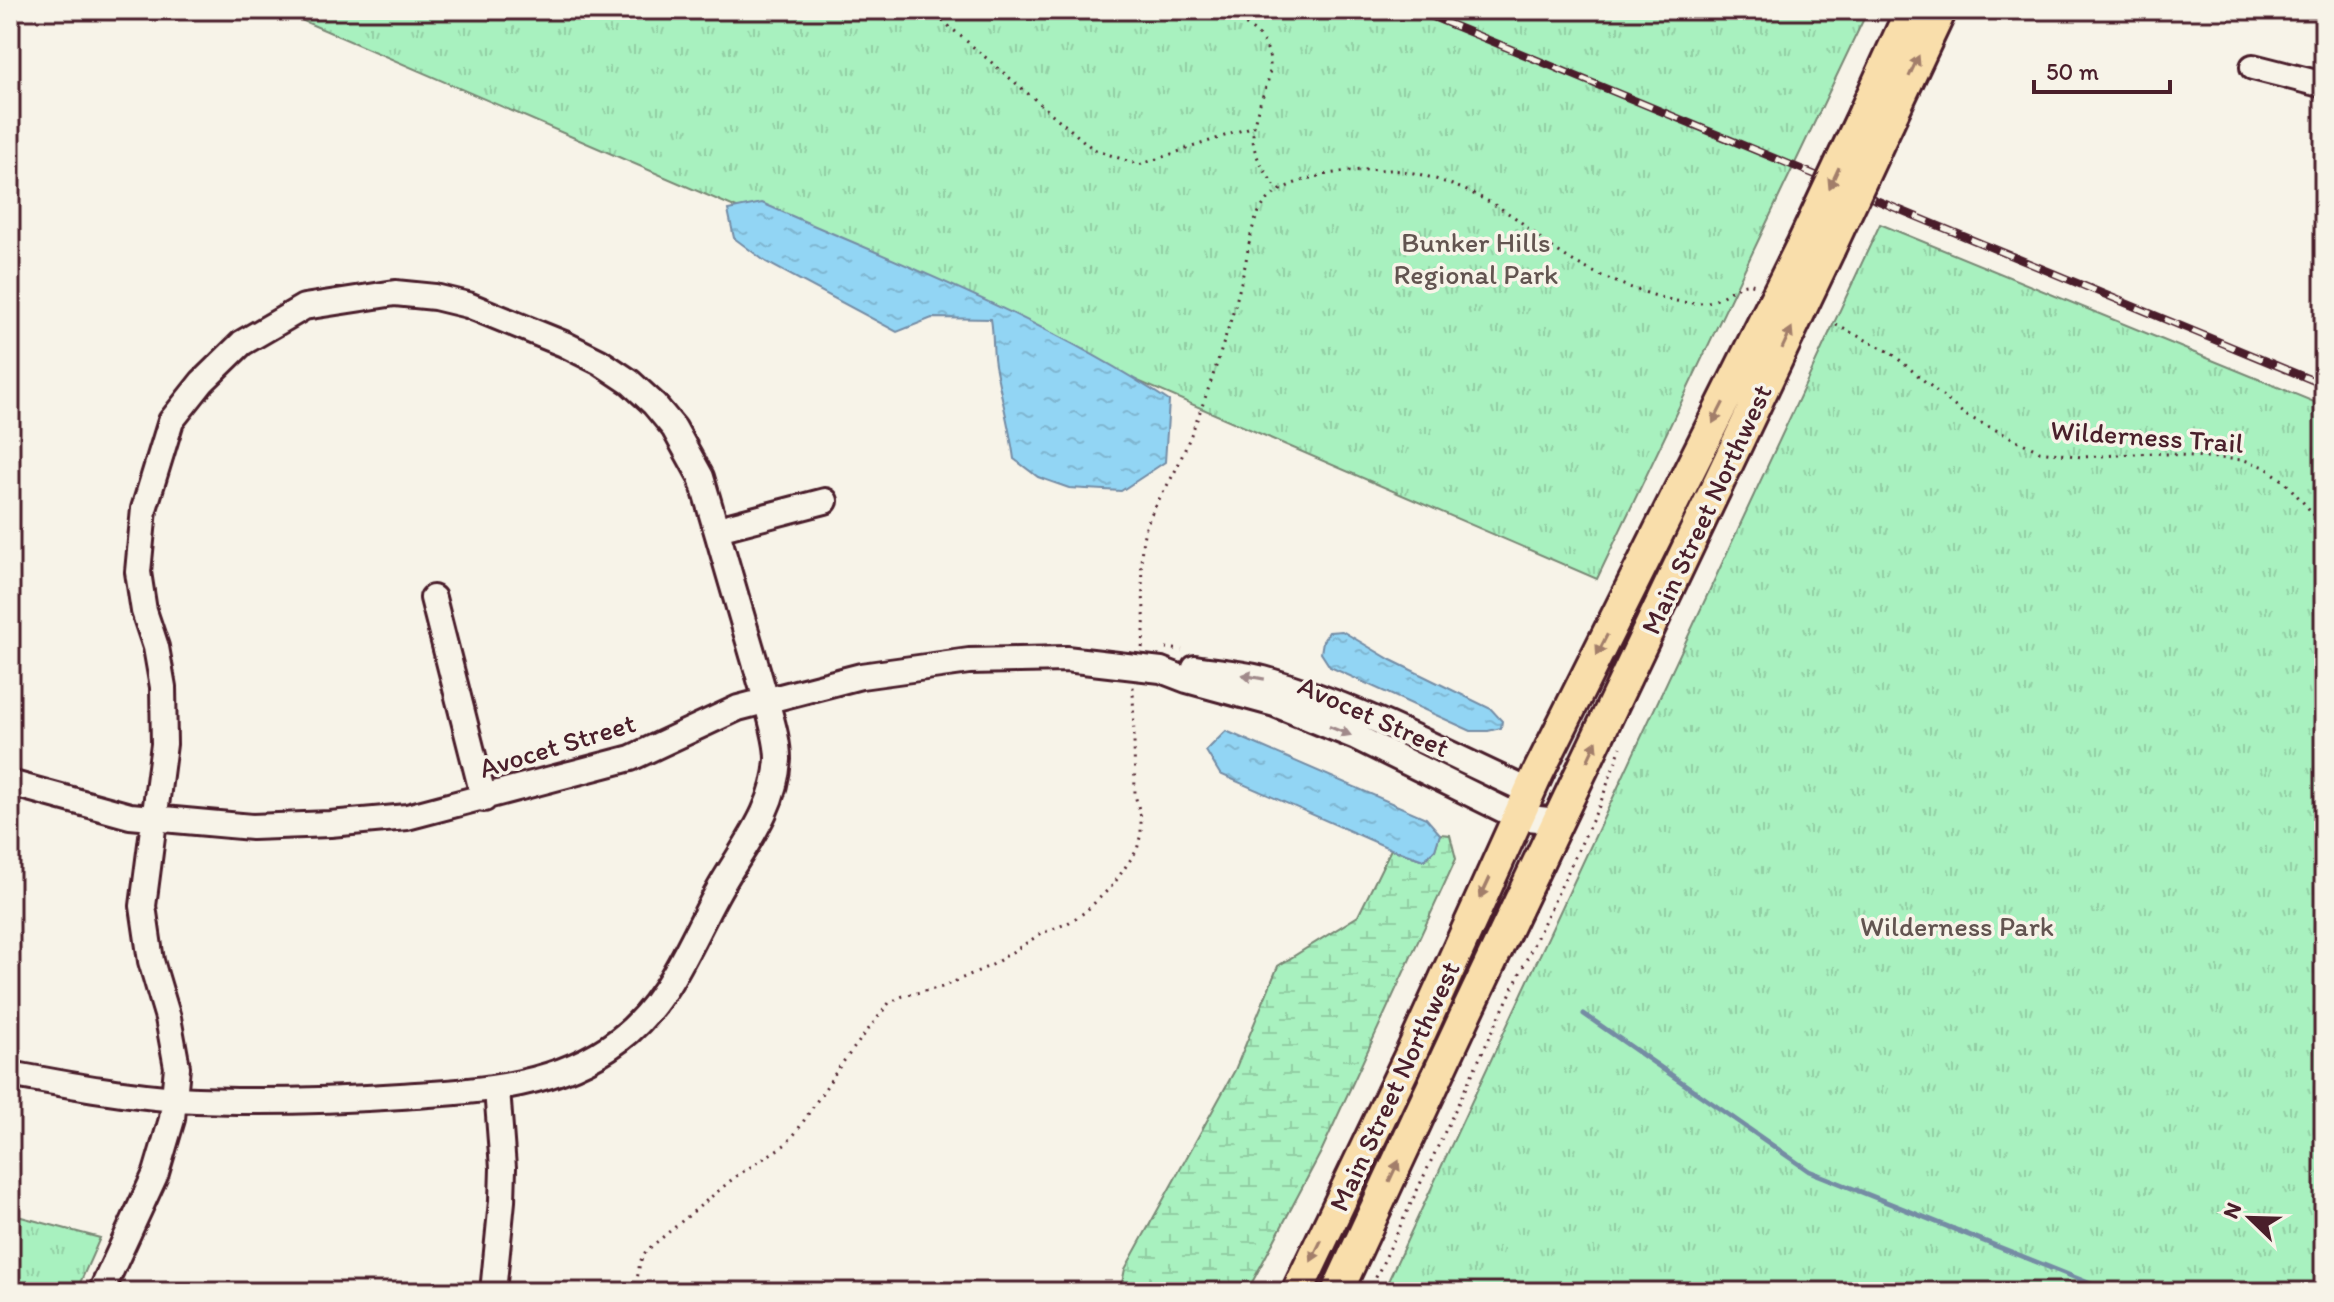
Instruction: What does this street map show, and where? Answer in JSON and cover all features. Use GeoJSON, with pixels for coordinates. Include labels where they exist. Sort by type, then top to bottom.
{"type":"FeatureCollection","features":[{"type":"Feature","properties":{"kind":"main road","name":"Main Street Northwest"},"geometry":{"type":"LineString","coordinates":[[1876,118],[1911,10]]}},
{"type":"Feature","properties":{"kind":"main road","name":"Main Street Northwest"},"geometry":{"type":"LineString","coordinates":[[1297,1292],[1414,1047],[1535,812],[1816,247],[1876,118],[1941,10]]}},
{"type":"Feature","properties":{"kind":"main road","name":"Main Street Northwest"},"geometry":{"type":"LineString","coordinates":[[1337,1292],[1469,1008],[1535,812],[1538,773],[1816,247]]}},
{"type":"Feature","properties":{"kind":"street"},"geometry":{"type":"LineString","coordinates":[[2253,67],[2324,85]]}},
{"type":"Feature","properties":{"kind":"street"},"geometry":{"type":"LineString","coordinates":[[10,1074],[175,1098],[297,1103],[497,1089],[544,1078],[592,1058],[621,1039],[647,1015],[676,972],[717,892],[760,826],[769,803],[778,758],[766,700],[701,477],[674,428],[654,404],[630,382],[600,362],[482,311],[435,297],[395,293],[304,307],[242,343],[202,382],[171,421],[144,509],[138,572],[144,611],[156,647],[163,687],[164,744],[143,906],[151,961],[168,1018],[177,1067],[175,1098],[156,1173],[101,1292]]}},
{"type":"Feature","properties":{"kind":"street"},"geometry":{"type":"LineString","coordinates":[[718,529],[825,501]]}},
{"type":"Feature","properties":{"kind":"street"},"geometry":{"type":"LineString","coordinates":[[433,598],[484,799]]}},
{"type":"Feature","properties":{"kind":"street","name":"Avocet Street"},"geometry":{"type":"LineString","coordinates":[[10,783],[130,816],[252,827],[407,817],[631,758],[738,708],[861,676],[969,661],[1066,659],[1161,670],[1186,667],[1279,683],[1349,709],[1535,812]]}},
{"type":"Feature","properties":{"kind":"street"},"geometry":{"type":"LineString","coordinates":[[493,1292],[503,1168],[497,1089]]}},
{"type":"Feature","properties":{"kind":"path"},"geometry":{"type":"LineString","coordinates":[[930,10],[1093,149],[1113,158],[1139,165],[1254,126]]}},
{"type":"Feature","properties":{"kind":"path"},"geometry":{"type":"LineString","coordinates":[[1217,10],[1251,28],[1262,37],[1268,49],[1267,82],[1254,126],[1254,146],[1260,163],[1278,192]]}},
{"type":"Feature","properties":{"kind":"path"},"geometry":{"type":"LineString","coordinates":[[635,1292],[640,1262],[646,1251],[735,1177],[786,1144],[889,1003],[962,979],[992,965],[1042,933],[1068,923],[1085,912],[1120,876],[1137,850],[1141,817],[1135,795],[1133,682],[1144,630],[1143,539],[1151,513],[1178,466],[1199,417],[1235,305],[1255,220],[1261,208],[1278,192],[1314,177],[1367,171],[1404,171],[1434,179],[1486,200],[1562,254],[1629,287],[1657,296],[1701,303],[1714,301],[1743,283],[1755,285]]}},
{"type":"Feature","properties":{"kind":"path","name":"Wilderness Trail"},"geometry":{"type":"LineString","coordinates":[[1836,325],[1890,352],[1965,415],[2039,451],[2072,457],[2154,453],[2244,460],[2265,467],[2284,481],[2324,526]]}},
{"type":"Feature","properties":{"kind":"path"},"geometry":{"type":"LineString","coordinates":[[1369,1292],[1600,804],[1625,737]]}},
{"type":"Feature","properties":{"kind":"green space","name":"Bunker Hills Regional Park"},"geometry":{"type":"Polygon","coordinates":[[[278,10],[1868,10],[1597,579],[278,10]]]}},
{"type":"Feature","properties":{"kind":"green space","name":"Wilderness Park"},"geometry":{"type":"Polygon","coordinates":[[[1880,224],[2324,406],[2324,1292],[1383,1292],[1880,224]]]}},
{"type":"Feature","properties":{"kind":"green space"},"geometry":{"type":"Polygon","coordinates":[[[1440,834],[1450,835],[1456,859],[1321,1152],[1247,1292],[1120,1292],[1125,1269],[1235,1070],[1278,966],[1358,916],[1391,849],[1424,860],[1435,850],[1440,834]]]}},
{"type":"Feature","properties":{"kind":"green space"},"geometry":{"type":"Polygon","coordinates":[[[10,1214],[100,1238],[76,1292],[10,1292],[10,1214]]]}},
{"type":"Feature","properties":{"kind":"water"},"geometry":{"type":"Polygon","coordinates":[[[762,203],[970,293],[1071,343],[1169,401],[1165,462],[1121,491],[1069,488],[1038,477],[1014,459],[995,364],[991,319],[932,318],[897,332],[766,262],[734,238],[728,210],[762,203]]]}},
{"type":"Feature","properties":{"kind":"water"},"geometry":{"type":"Polygon","coordinates":[[[1342,631],[1391,660],[1491,709],[1502,721],[1501,728],[1471,731],[1330,667],[1321,653],[1323,641],[1329,632],[1342,631]]]}},
{"type":"Feature","properties":{"kind":"water"},"geometry":{"type":"Polygon","coordinates":[[[1226,731],[1426,818],[1440,834],[1435,850],[1424,860],[1391,849],[1220,774],[1206,751],[1226,731]]]}},
{"type":"Feature","properties":{"kind":"waterway"},"geometry":{"type":"LineString","coordinates":[[1584,1014],[1809,1171],[2111,1292]]}},
{"type":"Feature","properties":{"kind":"railway"},"geometry":{"type":"LineString","coordinates":[[1416,10],[2324,385]]}}]}
